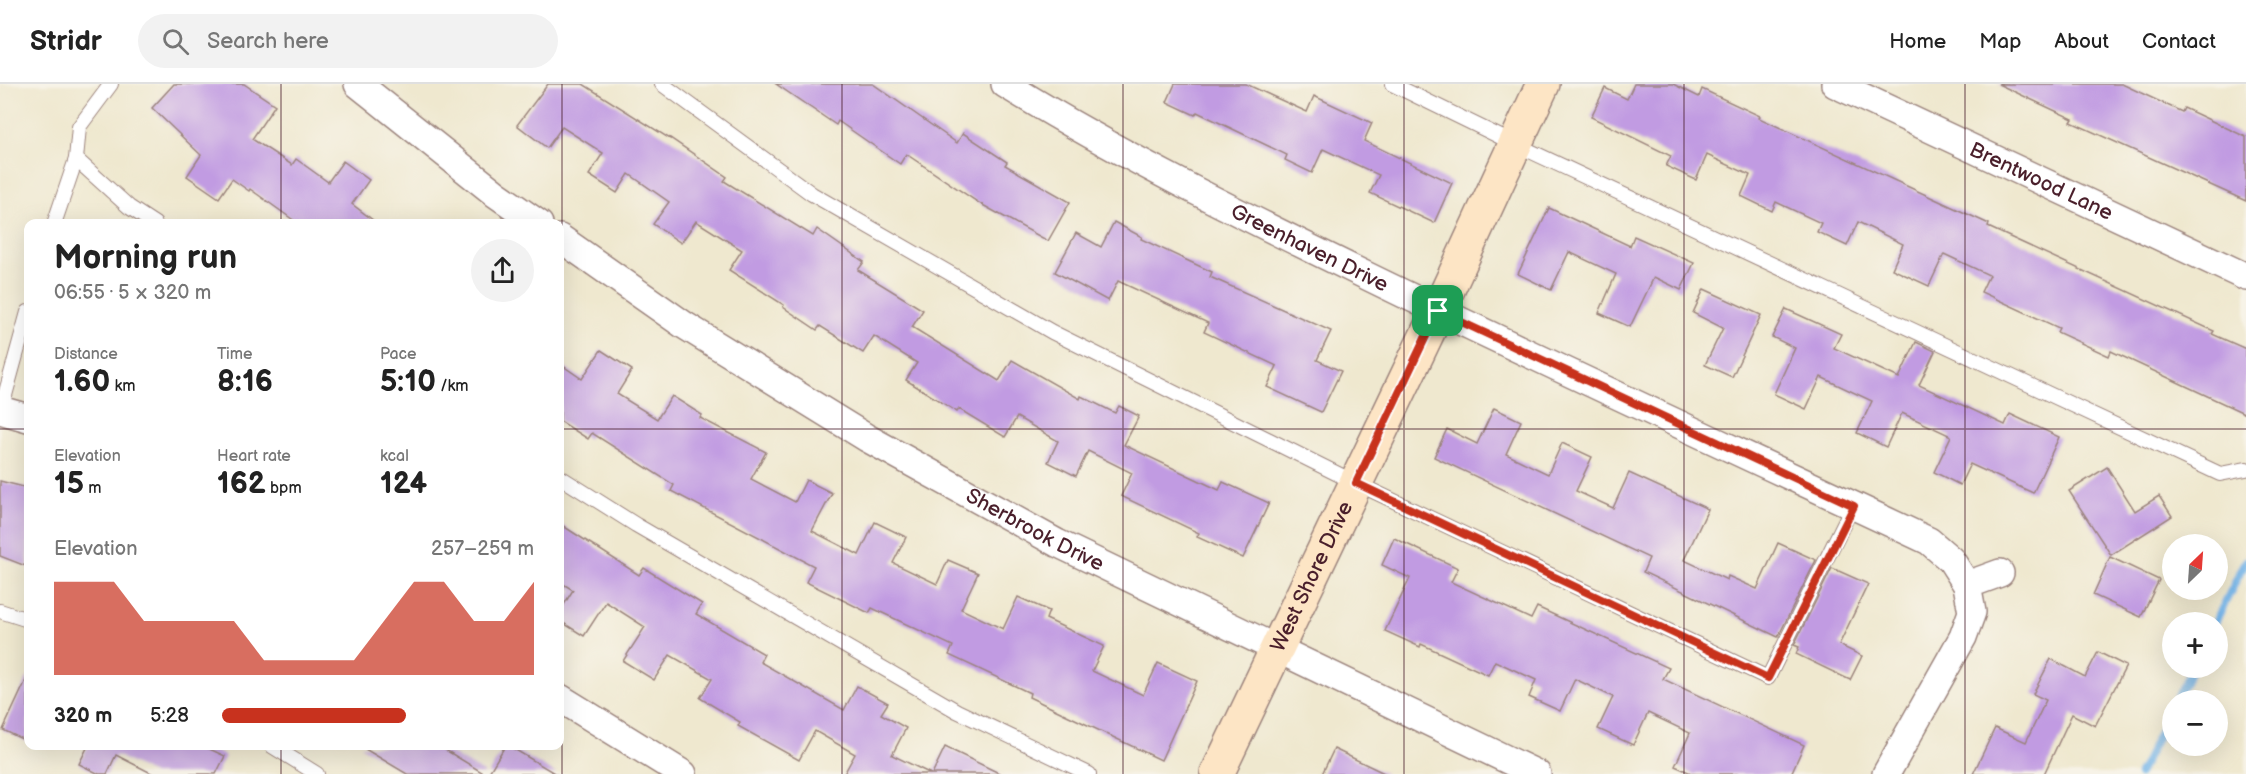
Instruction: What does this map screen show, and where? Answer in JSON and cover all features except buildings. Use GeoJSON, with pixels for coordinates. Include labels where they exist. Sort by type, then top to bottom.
{"type":"FeatureCollection","features":[{"type":"Feature","properties":{"kind":"street"},"geometry":{"type":"LineString","coordinates":[[358,84],[496,194],[532,219]]}},
{"type":"Feature","properties":{"kind":"street","name":"Greenhaven Drive"},"geometry":{"type":"LineString","coordinates":[[1005,84],[1214,202],[1438,311],[1929,541],[1951,560],[1967,585]]}},
{"type":"Feature","properties":{"kind":"street","name":"West Shore Drive"},"geometry":{"type":"LineString","coordinates":[[1217,774],[1438,311],[1543,84]]}},
{"type":"Feature","properties":{"kind":"street","name":"Brentwood Lane"},"geometry":{"type":"LineString","coordinates":[[1836,84],[2246,277]]}},
{"type":"Feature","properties":{"kind":"street","name":"Sherbrook Drive"},"geometry":{"type":"LineString","coordinates":[[564,241],[684,325],[867,438],[1057,543],[1537,774]]}},
{"type":"Feature","properties":{"kind":"street"},"geometry":{"type":"LineString","coordinates":[[0,410],[24,417]]}},
{"type":"Feature","properties":{"kind":"street"},"geometry":{"type":"LineString","coordinates":[[1886,774],[1963,637],[1972,612],[1967,585],[2000,573]]}},
{"type":"Feature","properties":{"kind":"street"},"geometry":{"type":"LineString","coordinates":[[564,700],[683,774]]}},
{"type":"Feature","properties":{"kind":"lane"},"geometry":{"type":"LineString","coordinates":[[56,219],[76,159],[79,127],[111,84]]}},
{"type":"Feature","properties":{"kind":"lane"},"geometry":{"type":"LineString","coordinates":[[662,84],[812,194],[1032,321],[1356,483],[1768,678],[1854,506]]}},
{"type":"Feature","properties":{"kind":"lane"},"geometry":{"type":"LineString","coordinates":[[1392,84],[1515,144],[2220,474],[2246,469]]}},
{"type":"Feature","properties":{"kind":"lane"},"geometry":{"type":"LineString","coordinates":[[76,159],[129,207],[147,219]]}},
{"type":"Feature","properties":{"kind":"lane"},"geometry":{"type":"LineString","coordinates":[[0,410],[24,326]]}},
{"type":"Feature","properties":{"kind":"lane"},"geometry":{"type":"LineString","coordinates":[[564,480],[636,525],[957,711],[1089,774]]}},
{"type":"Feature","properties":{"kind":"lane"},"geometry":{"type":"LineString","coordinates":[[0,611],[24,619]]}},
{"type":"Feature","properties":{"kind":"lane"},"geometry":{"type":"LineString","coordinates":[[278,750],[317,774]]}},
{"type":"Feature","properties":{"kind":"waterway"},"geometry":{"type":"LineString","coordinates":[[2220,612],[2246,561]]}},
{"type":"Feature","properties":{"kind":"waterway"},"geometry":{"type":"LineString","coordinates":[[2181,690],[2187,678]]}},
{"type":"Feature","properties":{"kind":"waterway"},"geometry":{"type":"LineString","coordinates":[[2139,774],[2162,728]]}},
{"type":"Feature","properties":{"kind":"route"},"geometry":{"type":"LineString","coordinates":[[1438,311],[1854,506],[1768,678],[1356,483],[1438,311]]}}]}
